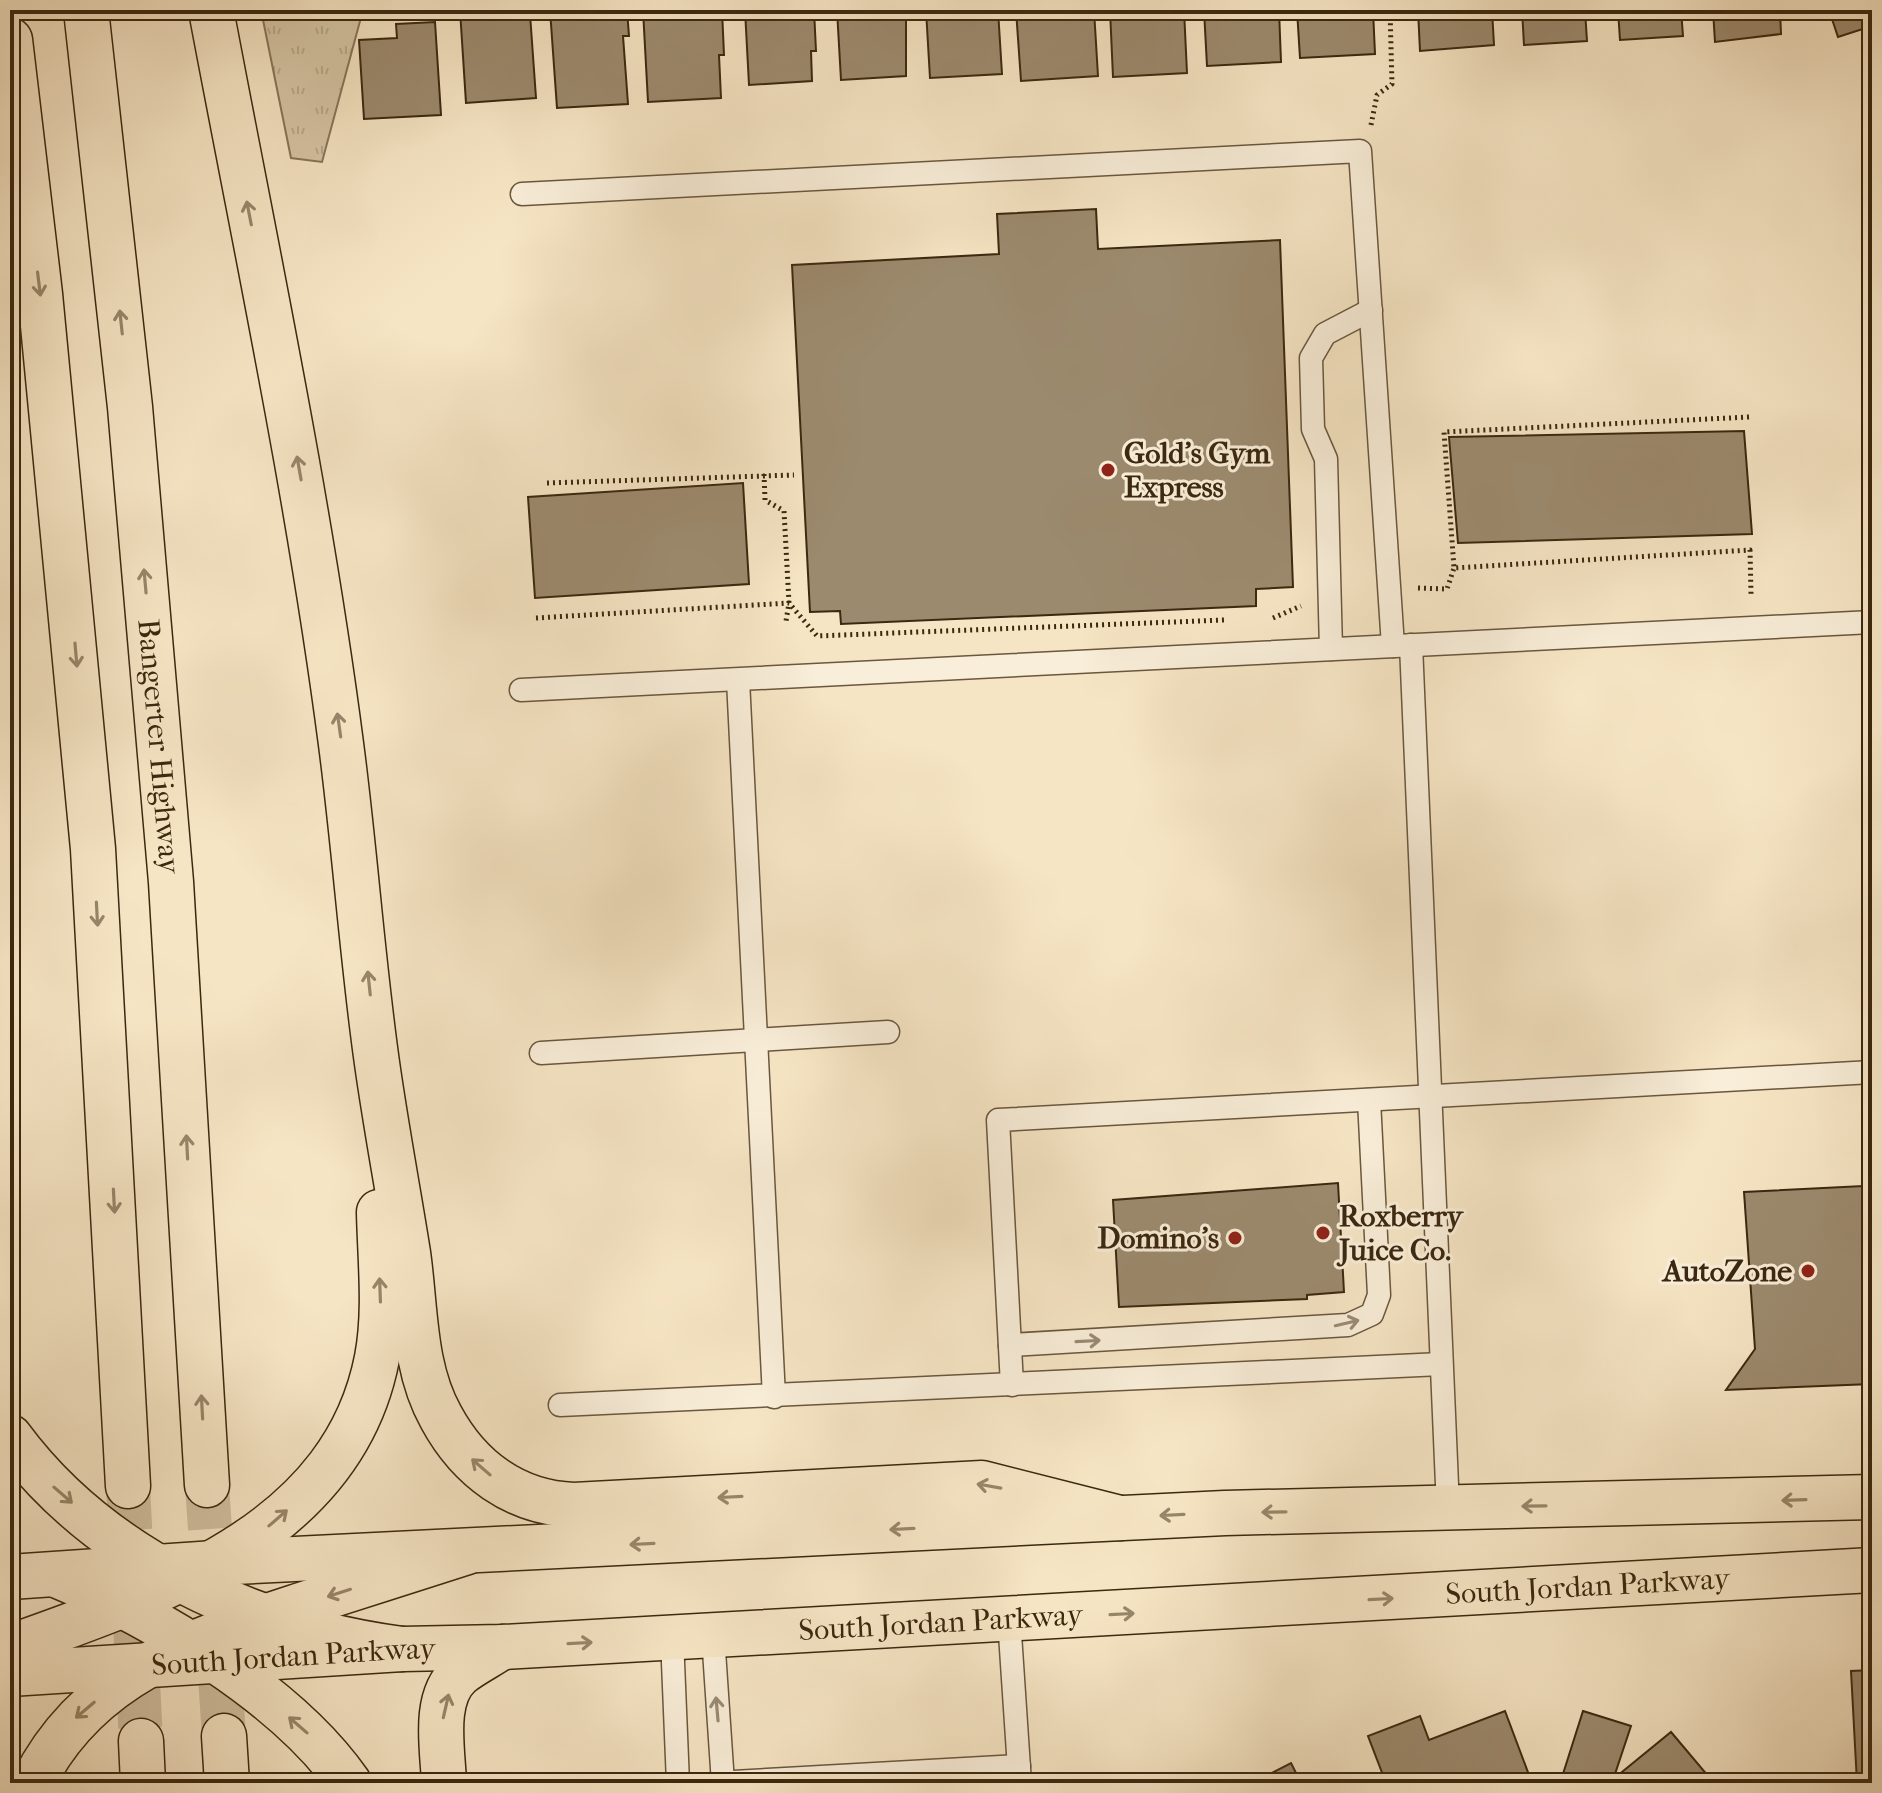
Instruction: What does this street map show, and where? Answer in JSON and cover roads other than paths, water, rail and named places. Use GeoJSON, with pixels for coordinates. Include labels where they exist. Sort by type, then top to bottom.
{"type":"FeatureCollection","features":[{"type":"Feature","properties":{"kind":"main road","name":"Bangerter Highway"},"geometry":{"type":"LineString","coordinates":[[86,10],[130,407],[171,882],[207,1485]]}},
{"type":"Feature","properties":{"kind":"main road"},"geometry":{"type":"LineString","coordinates":[[211,10],[298,465],[327,642],[377,1061],[424,1376],[441,1418],[475,1463],[510,1489],[542,1502],[574,1505],[982,1483],[1120,1518]]}},
{"type":"Feature","properties":{"kind":"main road"},"geometry":{"type":"LineString","coordinates":[[10,40],[59,479],[93,849],[128,1486]]}},
{"type":"Feature","properties":{"kind":"main road"},"geometry":{"type":"LineString","coordinates":[[10,1647],[125,1606],[272,1524],[314,1484],[353,1430],[377,1356],[381,1305],[377,1061]]}},
{"type":"Feature","properties":{"kind":"main road"},"geometry":{"type":"LineString","coordinates":[[10,1437],[58,1492],[101,1528],[186,1570],[266,1617],[354,1642],[402,1649]]}},
{"type":"Feature","properties":{"kind":"main road"},"geometry":{"type":"LineString","coordinates":[[10,1577],[1120,1518],[1872,1497]]}},
{"type":"Feature","properties":{"kind":"main road"},"geometry":{"type":"LineString","coordinates":[[33,1783],[75,1718],[148,1664],[199,1652],[266,1617],[467,1552]]}},
{"type":"Feature","properties":{"kind":"main road","name":"South Jordan Parkway"},"geometry":{"type":"LineString","coordinates":[[199,1652],[502,1647],[1872,1570]]}},
{"type":"Feature","properties":{"kind":"main road"},"geometry":{"type":"LineString","coordinates":[[56,1575],[125,1606],[199,1652],[279,1708],[311,1736],[349,1783]]}},
{"type":"Feature","properties":{"kind":"main road"},"geometry":{"type":"LineString","coordinates":[[444,1783],[442,1725],[449,1691],[458,1676],[502,1647]]}},
{"type":"Feature","properties":{"kind":"main road","name":"South Jordan Parkway"},"geometry":{"type":"LineString","coordinates":[[10,1674],[148,1664]]}},
{"type":"Feature","properties":{"kind":"main road"},"geometry":{"type":"LineString","coordinates":[[224,1736],[227,1783]]}},
{"type":"Feature","properties":{"kind":"lane"},"geometry":{"type":"LineString","coordinates":[[522,194],[1360,151],[1371,310],[1402,646],[1430,1096],[1448,1508]]}},
{"type":"Feature","properties":{"kind":"lane"},"geometry":{"type":"LineString","coordinates":[[1331,649],[1326,459],[1313,429],[1311,358],[1325,334],[1371,310]]}},
{"type":"Feature","properties":{"kind":"lane"},"geometry":{"type":"LineString","coordinates":[[521,690],[1872,622]]}},
{"type":"Feature","properties":{"kind":"lane"},"geometry":{"type":"LineString","coordinates":[[738,680],[774,1397]]}},
{"type":"Feature","properties":{"kind":"lane"},"geometry":{"type":"LineString","coordinates":[[541,1053],[888,1032]]}},
{"type":"Feature","properties":{"kind":"lane"},"geometry":{"type":"LineString","coordinates":[[1012,1385],[998,1120],[1872,1072]]}},
{"type":"Feature","properties":{"kind":"lane"},"geometry":{"type":"LineString","coordinates":[[1010,1345],[1348,1325],[1372,1314],[1379,1295],[1369,1100]]}},
{"type":"Feature","properties":{"kind":"lane"},"geometry":{"type":"LineString","coordinates":[[560,1405],[1441,1364]]}},
{"type":"Feature","properties":{"kind":"lane"},"geometry":{"type":"LineString","coordinates":[[715,1783],[1019,1775],[1009,1619]]}},
{"type":"Feature","properties":{"kind":"lane"},"geometry":{"type":"LineString","coordinates":[[692,1637],[723,1783]]}},
{"type":"Feature","properties":{"kind":"lane"},"geometry":{"type":"LineString","coordinates":[[678,1783],[692,1637]]}},
{"type":"Feature","properties":{"kind":"tunnel"},"geometry":{"type":"LineString","coordinates":[[207,1485],[224,1736]]}},
{"type":"Feature","properties":{"kind":"tunnel"},"geometry":{"type":"LineString","coordinates":[[128,1486],[141,1741]]}},
{"type":"Feature","properties":{"kind":"place","name":"Gold's Gym Express"},"geometry":{"type":"Point","coordinates":[1108,470]}},
{"type":"Feature","properties":{"kind":"place","name":"Roxberry Juice Co."},"geometry":{"type":"Point","coordinates":[1323,1233]}},
{"type":"Feature","properties":{"kind":"place","name":"Domino's"},"geometry":{"type":"Point","coordinates":[1235,1238]}},
{"type":"Feature","properties":{"kind":"place","name":"AutoZone"},"geometry":{"type":"Point","coordinates":[1808,1271]}}]}
